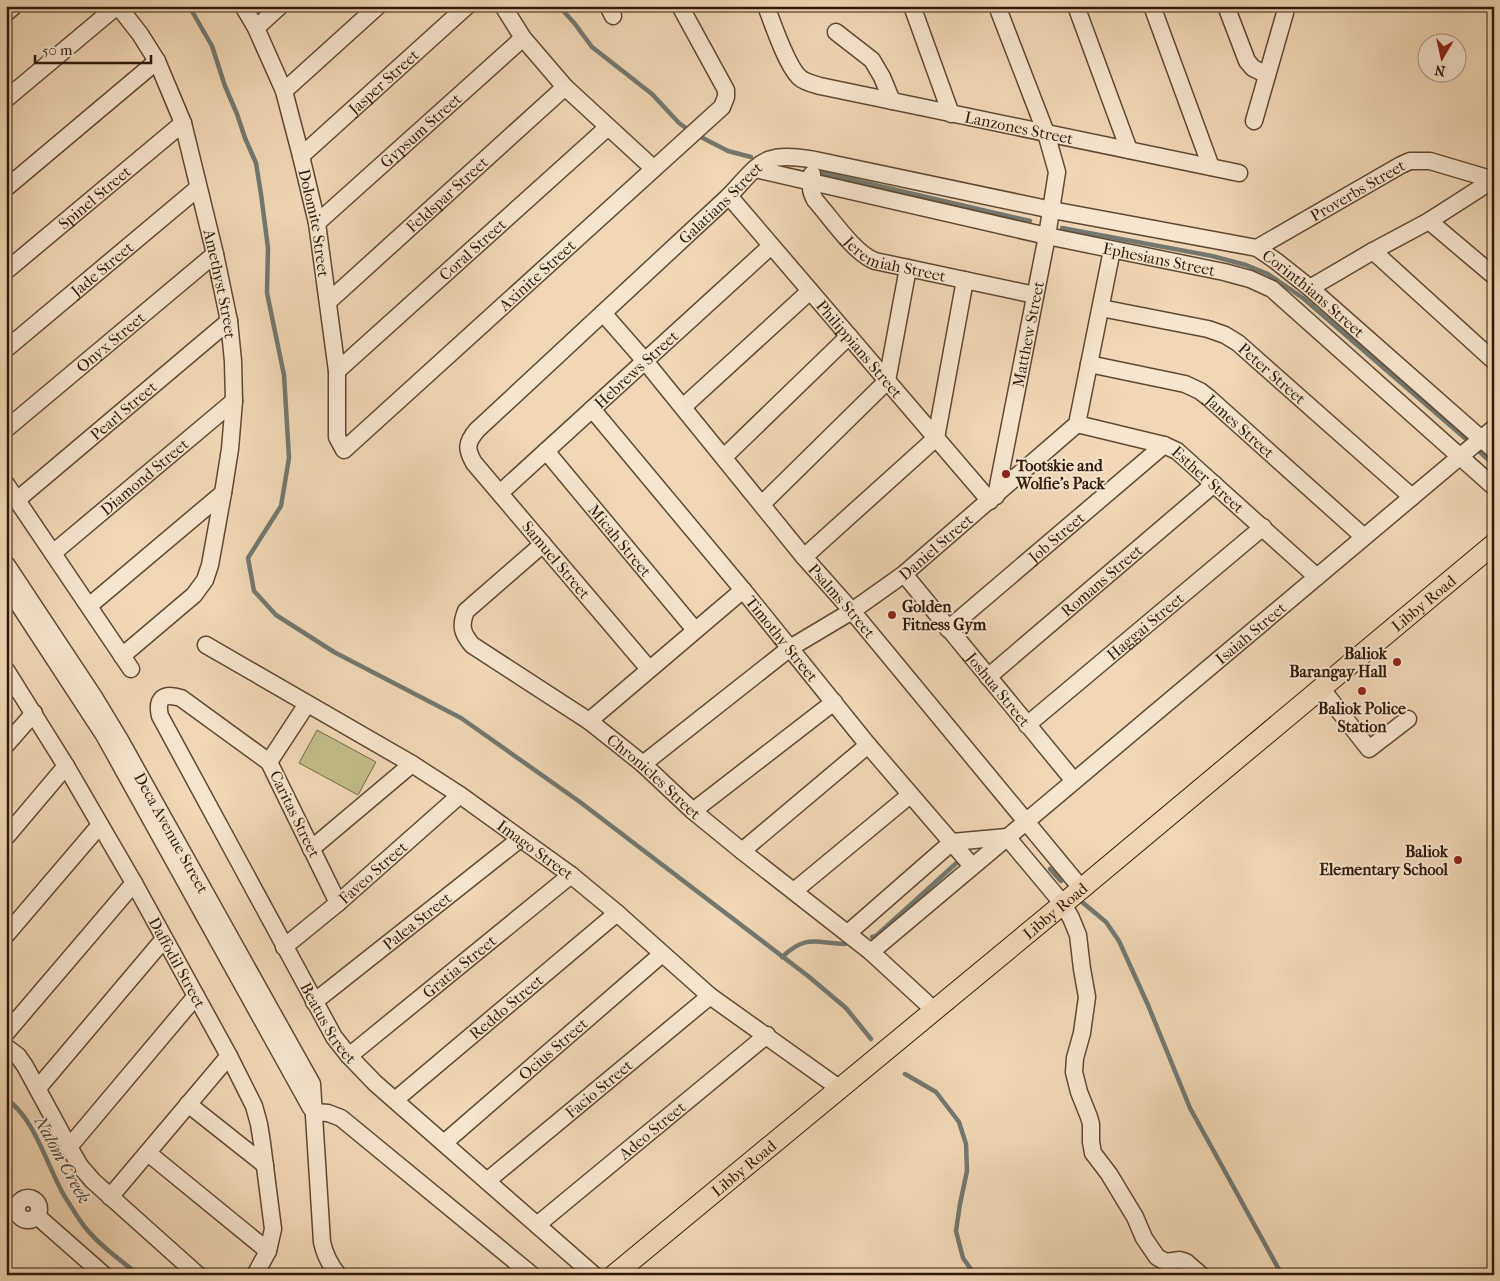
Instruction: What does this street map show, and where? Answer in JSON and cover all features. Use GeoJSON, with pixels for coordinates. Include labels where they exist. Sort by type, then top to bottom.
{"type":"FeatureCollection","features":[{"type":"Feature","properties":{"kind":"main road","name":"Libby Road"},"geometry":{"type":"LineString","coordinates":[[614,1275],[1063,904],[1494,544]]}},
{"type":"Feature","properties":{"kind":"street"},"geometry":{"type":"LineString","coordinates":[[6,13],[14,6]]}},
{"type":"Feature","properties":{"kind":"street"},"geometry":{"type":"LineString","coordinates":[[6,99],[118,6]]}},
{"type":"Feature","properties":{"kind":"street","name":"Amethyst Street"},"geometry":{"type":"LineString","coordinates":[[89,606],[126,662],[194,595],[205,580],[210,565],[223,493],[230,449],[234,401],[233,361],[229,322],[215,254],[183,123],[157,62],[140,34],[118,6]]}},
{"type":"Feature","properties":{"kind":"street","name":"Dolomite Street"},"geometry":{"type":"LineString","coordinates":[[243,6],[256,28],[284,91],[317,224],[337,371],[337,437],[344,450]]}},
{"type":"Feature","properties":{"kind":"street"},"geometry":{"type":"LineString","coordinates":[[256,28],[280,6]]}},
{"type":"Feature","properties":{"kind":"street"},"geometry":{"type":"LineString","coordinates":[[284,91],[378,6]]}},
{"type":"Feature","properties":{"kind":"street","name":"Jasper Street"},"geometry":{"type":"LineString","coordinates":[[301,156],[467,6]]}},
{"type":"Feature","properties":{"kind":"street"},"geometry":{"type":"LineString","coordinates":[[503,6],[523,38],[565,87],[653,168]]}},
{"type":"Feature","properties":{"kind":"street","name":"Axinite Street"},"geometry":{"type":"LineString","coordinates":[[344,450],[722,107],[726,97],[726,90],[680,6]]}},
{"type":"Feature","properties":{"kind":"street","name":"Lanzones Street"},"geometry":{"type":"LineString","coordinates":[[766,6],[789,62],[800,78],[820,86],[1240,173]]}},
{"type":"Feature","properties":{"kind":"street"},"geometry":{"type":"LineString","coordinates":[[912,6],[951,114]]}},
{"type":"Feature","properties":{"kind":"street"},"geometry":{"type":"LineString","coordinates":[[997,6],[1046,133]]}},
{"type":"Feature","properties":{"kind":"street"},"geometry":{"type":"LineString","coordinates":[[1076,6],[1129,150]]}},
{"type":"Feature","properties":{"kind":"street"},"geometry":{"type":"LineString","coordinates":[[1152,6],[1211,167]]}},
{"type":"Feature","properties":{"kind":"street"},"geometry":{"type":"LineString","coordinates":[[1226,6],[1247,61],[1253,68],[1267,75]]}},
{"type":"Feature","properties":{"kind":"street"},"geometry":{"type":"LineString","coordinates":[[1254,121],[1286,7]]}},
{"type":"Feature","properties":{"kind":"street"},"geometry":{"type":"LineString","coordinates":[[836,32],[872,60],[882,77],[892,101]]}},
{"type":"Feature","properties":{"kind":"street","name":"Gypsum Street"},"geometry":{"type":"LineString","coordinates":[[317,224],[523,38]]}},
{"type":"Feature","properties":{"kind":"street"},"geometry":{"type":"LineString","coordinates":[[6,188],[157,62]]}},
{"type":"Feature","properties":{"kind":"street","name":"Feldspar Street"},"geometry":{"type":"LineString","coordinates":[[328,301],[565,87]]}},
{"type":"Feature","properties":{"kind":"street","name":"Spinel Street"},"geometry":{"type":"LineString","coordinates":[[6,271],[183,123]]}},
{"type":"Feature","properties":{"kind":"street","name":"Coral Street"},"geometry":{"type":"LineString","coordinates":[[337,371],[608,127]]}},
{"type":"Feature","properties":{"kind":"street","name":"Matthew Street"},"geometry":{"type":"LineString","coordinates":[[993,499],[1052,210],[1057,172],[1046,133]]}},
{"type":"Feature","properties":{"kind":"street","name":"Galatians Street"},"geometry":{"type":"LineString","coordinates":[[468,447],[476,430],[729,196],[762,162],[774,157],[795,157],[814,160],[1052,210]]}},
{"type":"Feature","properties":{"kind":"street"},"geometry":{"type":"LineString","coordinates":[[810,182],[814,160]]}},
{"type":"Feature","properties":{"kind":"street","name":"Proverbs Street"},"geometry":{"type":"LineString","coordinates":[[1257,248],[1410,161],[1430,161],[1494,180]]}},
{"type":"Feature","properties":{"kind":"street","name":"Ephesians Street"},"geometry":{"type":"LineString","coordinates":[[755,169],[1047,236],[1250,279],[1272,289],[1494,487]]}},
{"type":"Feature","properties":{"kind":"street"},"geometry":{"type":"LineString","coordinates":[[1310,288],[1429,221],[1494,180]]}},
{"type":"Feature","properties":{"kind":"street","name":"Jeremiah Street"},"geometry":{"type":"LineString","coordinates":[[810,182],[811,193],[816,200],[860,253],[867,258],[1035,295]]}},
{"type":"Feature","properties":{"kind":"street","name":"Jade Street"},"geometry":{"type":"LineString","coordinates":[[6,349],[198,188]]}},
{"type":"Feature","properties":{"kind":"street","name":"Philippians Street"},"geometry":{"type":"LineString","coordinates":[[729,196],[936,438],[993,499]]}},
{"type":"Feature","properties":{"kind":"street","name":"Corinthians Street"},"geometry":{"type":"LineString","coordinates":[[1052,210],[1257,248],[1310,288],[1481,438]]}},
{"type":"Feature","properties":{"kind":"street"},"geometry":{"type":"LineString","coordinates":[[1429,221],[1494,276]]}},
{"type":"Feature","properties":{"kind":"street","name":"Hebrews Street"},"geometry":{"type":"LineString","coordinates":[[500,493],[772,246]]}},
{"type":"Feature","properties":{"kind":"street"},"geometry":{"type":"LineString","coordinates":[[1078,424],[1112,250]]}},
{"type":"Feature","properties":{"kind":"street"},"geometry":{"type":"LineString","coordinates":[[1373,251],[1494,361]]}},
{"type":"Feature","properties":{"kind":"street","name":"Onyx Street"},"geometry":{"type":"LineString","coordinates":[[6,429],[215,254]]}},
{"type":"Feature","properties":{"kind":"street"},"geometry":{"type":"LineString","coordinates":[[762,504],[887,381],[908,268]]}},
{"type":"Feature","properties":{"kind":"street"},"geometry":{"type":"LineString","coordinates":[[804,557],[936,438],[965,280]]}},
{"type":"Feature","properties":{"kind":"street"},"geometry":{"type":"LineString","coordinates":[[683,407],[810,290]]}},
{"type":"Feature","properties":{"kind":"street","name":"Peter Street"},"geometry":{"type":"LineString","coordinates":[[1101,308],[1208,329],[1238,343],[1412,497]]}},
{"type":"Feature","properties":{"kind":"street","name":"Psalms Street"},"geometry":{"type":"LineString","coordinates":[[603,313],[645,361],[804,557],[852,611],[1081,888]]}},
{"type":"Feature","properties":{"kind":"street","name":"Pearl Street"},"geometry":{"type":"LineString","coordinates":[[17,500],[229,322]]}},
{"type":"Feature","properties":{"kind":"street"},"geometry":{"type":"LineString","coordinates":[[724,457],[849,336]]}},
{"type":"Feature","properties":{"kind":"street","name":"James Street"},"geometry":{"type":"LineString","coordinates":[[1089,364],[1185,384],[1200,391],[1364,537]]}},
{"type":"Feature","properties":{"kind":"street","name":"Diamond Street"},"geometry":{"type":"LineString","coordinates":[[53,553],[234,401]]}},
{"type":"Feature","properties":{"kind":"street","name":"Timothy Street"},"geometry":{"type":"LineString","coordinates":[[592,409],[743,590],[868,745],[972,866]]}},
{"type":"Feature","properties":{"kind":"street","name":"Daniel Street"},"geometry":{"type":"LineString","coordinates":[[643,764],[790,648],[852,611],[904,574],[1078,424]]}},
{"type":"Feature","properties":{"kind":"street","name":"Esther Street"},"geometry":{"type":"LineString","coordinates":[[1078,424],[1164,445],[1177,452],[1186,458],[1317,577]]}},
{"type":"Feature","properties":{"kind":"street","name":"Isaiah Street"},"geometry":{"type":"LineString","coordinates":[[871,952],[1494,428]]}},
{"type":"Feature","properties":{"kind":"street"},"geometry":{"type":"LineString","coordinates":[[1481,438],[1494,450]]}},
{"type":"Feature","properties":{"kind":"street","name":"Job Street"},"geometry":{"type":"LineString","coordinates":[[948,629],[1164,445]]}},
{"type":"Feature","properties":{"kind":"street","name":"Samuel Street"},"geometry":{"type":"LineString","coordinates":[[468,447],[468,452],[474,463],[649,669]]}},
{"type":"Feature","properties":{"kind":"street","name":"Micah Street"},"geometry":{"type":"LineString","coordinates":[[546,451],[695,630]]}},
{"type":"Feature","properties":{"kind":"street"},"geometry":{"type":"LineString","coordinates":[[6,484],[89,606],[223,493]]}},
{"type":"Feature","properties":{"kind":"street","name":"Romans Street"},"geometry":{"type":"LineString","coordinates":[[988,677],[1214,484]]}},
{"type":"Feature","properties":{"kind":"street","name":"Haggai Street"},"geometry":{"type":"LineString","coordinates":[[1028,725],[1263,527]]}},
{"type":"Feature","properties":{"kind":"street","name":"Chronicles Street"},"geometry":{"type":"LineString","coordinates":[[543,544],[466,611],[463,620],[465,636],[479,651],[589,721],[643,764],[693,810],[742,851],[871,952],[934,1010]]}},
{"type":"Feature","properties":{"kind":"street","name":"Deca Avenue Street"},"geometry":{"type":"LineString","coordinates":[[6,564],[109,732],[248,981],[314,1112],[322,1242],[328,1260],[338,1275]]}},
{"type":"Feature","properties":{"kind":"street","name":"Joshua Street"},"geometry":{"type":"LineString","coordinates":[[904,574],[1074,781]]}},
{"type":"Feature","properties":{"kind":"street","name":"Deca Avenue Street"},"geometry":{"type":"LineString","coordinates":[[6,585],[109,732]]}},
{"type":"Feature","properties":{"kind":"street"},"geometry":{"type":"LineString","coordinates":[[589,721],[743,590]]}},
{"type":"Feature","properties":{"kind":"street","name":"Imago Street"},"geometry":{"type":"LineString","coordinates":[[206,645],[412,764],[460,795],[571,875],[617,913],[710,996],[839,1088]]}},
{"type":"Feature","properties":{"kind":"street","name":"Daffodil Street"},"geometry":{"type":"LineString","coordinates":[[6,670],[66,766],[134,883],[254,1106],[259,1124],[273,1229],[271,1244],[255,1275]]}},
{"type":"Feature","properties":{"kind":"street"},"geometry":{"type":"LineString","coordinates":[[1321,688],[1369,749],[1408,719]]}},
{"type":"Feature","properties":{"kind":"street","name":"Caritas Street"},"geometry":{"type":"LineString","coordinates":[[161,700],[169,695],[181,698],[269,762],[338,903]]}},
{"type":"Feature","properties":{"kind":"street","name":"Beatus Street"},"geometry":{"type":"LineString","coordinates":[[161,700],[159,704],[160,716],[334,1037],[349,1056],[376,1083],[594,1275]]}},
{"type":"Feature","properties":{"kind":"street"},"geometry":{"type":"LineString","coordinates":[[693,810],[834,702]]}},
{"type":"Feature","properties":{"kind":"street"},"geometry":{"type":"LineString","coordinates":[[269,762],[307,704]]}},
{"type":"Feature","properties":{"kind":"street"},"geometry":{"type":"LineString","coordinates":[[6,745],[34,713]]}},
{"type":"Feature","properties":{"kind":"street"},"geometry":{"type":"LineString","coordinates":[[742,851],[868,745]]}},
{"type":"Feature","properties":{"kind":"street"},"geometry":{"type":"LineString","coordinates":[[312,849],[412,764]]}},
{"type":"Feature","properties":{"kind":"street"},"geometry":{"type":"LineString","coordinates":[[6,837],[66,766]]}},
{"type":"Feature","properties":{"kind":"street","name":"Faveo Street"},"geometry":{"type":"LineString","coordinates":[[284,947],[338,903],[460,795]]}},
{"type":"Feature","properties":{"kind":"street"},"geometry":{"type":"LineString","coordinates":[[794,891],[910,795]]}},
{"type":"Feature","properties":{"kind":"street"},"geometry":{"type":"LineString","coordinates":[[6,935],[100,825]]}},
{"type":"Feature","properties":{"kind":"street"},"geometry":{"type":"LineString","coordinates":[[848,933],[952,842],[1007,838],[1063,904],[1078,935],[1088,998],[1074,1066],[1079,1092],[1091,1124],[1090,1142],[1093,1154],[1109,1174],[1135,1217],[1144,1238],[1157,1257],[1166,1262],[1180,1260],[1186,1262],[1201,1275]]}},
{"type":"Feature","properties":{"kind":"street","name":"Palea Street"},"geometry":{"type":"LineString","coordinates":[[314,1002],[520,839]]}},
{"type":"Feature","properties":{"kind":"street","name":"Gratia Street"},"geometry":{"type":"LineString","coordinates":[[349,1056],[571,875]]}},
{"type":"Feature","properties":{"kind":"street"},"geometry":{"type":"LineString","coordinates":[[6,1033],[134,883]]}},
{"type":"Feature","properties":{"kind":"street","name":"Reddo Street"},"geometry":{"type":"LineString","coordinates":[[395,1100],[617,913]]}},
{"type":"Feature","properties":{"kind":"street"},"geometry":{"type":"LineString","coordinates":[[38,1088],[164,939]]}},
{"type":"Feature","properties":{"kind":"street","name":"Ocius Street"},"geometry":{"type":"LineString","coordinates":[[444,1143],[662,954]]}},
{"type":"Feature","properties":{"kind":"street"},"geometry":{"type":"LineString","coordinates":[[69,1147],[196,996]]}},
{"type":"Feature","properties":{"kind":"street","name":"Facio Street"},"geometry":{"type":"LineString","coordinates":[[487,1181],[710,996]]}},
{"type":"Feature","properties":{"kind":"street","name":"Adeo Street"},"geometry":{"type":"LineString","coordinates":[[537,1225],[767,1035]]}},
{"type":"Feature","properties":{"kind":"street"},"geometry":{"type":"LineString","coordinates":[[6,1047],[18,1056],[84,1171],[110,1197],[198,1275]]}},
{"type":"Feature","properties":{"kind":"street"},"geometry":{"type":"LineString","coordinates":[[110,1197],[228,1056]]}},
{"type":"Feature","properties":{"kind":"street"},"geometry":{"type":"LineString","coordinates":[[188,1104],[265,1165]]}},
{"type":"Feature","properties":{"kind":"street"},"geometry":{"type":"LineString","coordinates":[[314,1112],[334,1114],[341,1118],[532,1275]]}},
{"type":"Feature","properties":{"kind":"street"},"geometry":{"type":"LineString","coordinates":[[148,1152],[268,1251]]}},
{"type":"Feature","properties":{"kind":"street"},"geometry":{"type":"LineString","coordinates":[[37,1216],[104,1275]]}},
{"type":"Feature","properties":{"kind":"shaded area"},"geometry":{"type":"Polygon","coordinates":[[[317,730],[376,762],[358,795],[299,763],[317,730]]]}},
{"type":"Feature","properties":{"kind":"waterway"},"geometry":{"type":"LineString","coordinates":[[189,6],[212,46],[225,86],[256,163],[268,248],[267,293],[284,375],[289,458],[281,506],[248,558],[254,591],[276,615],[334,652],[461,718],[580,802],[808,976],[846,1008],[871,1039]]}},
{"type":"Feature","properties":{"kind":"waterway"},"geometry":{"type":"LineString","coordinates":[[559,6],[592,47],[652,94],[679,123],[690,131]]}},
{"type":"Feature","properties":{"kind":"waterway"},"geometry":{"type":"LineString","coordinates":[[697,135],[728,151],[751,157]]}},
{"type":"Feature","properties":{"kind":"waterway"},"geometry":{"type":"LineString","coordinates":[[819,172],[1030,221]]}},
{"type":"Feature","properties":{"kind":"waterway"},"geometry":{"type":"LineString","coordinates":[[1062,228],[1212,256],[1246,265],[1268,274],[1303,298],[1466,439]]}},
{"type":"Feature","properties":{"kind":"waterway"},"geometry":{"type":"LineString","coordinates":[[1480,452],[1494,465]]}},
{"type":"Feature","properties":{"kind":"waterway"},"geometry":{"type":"LineString","coordinates":[[872,937],[876,936],[961,859]]}},
{"type":"Feature","properties":{"kind":"waterway"},"geometry":{"type":"LineString","coordinates":[[1050,869],[1061,881]]}},
{"type":"Feature","properties":{"kind":"waterway"},"geometry":{"type":"LineString","coordinates":[[1082,902],[1106,922],[1119,941],[1148,1005],[1190,1108],[1282,1275]]}},
{"type":"Feature","properties":{"kind":"waterway"},"geometry":{"type":"LineString","coordinates":[[782,957],[798,945],[812,941],[845,944]]}},
{"type":"Feature","properties":{"kind":"waterway"},"geometry":{"type":"LineString","coordinates":[[905,1074],[936,1092],[959,1122],[966,1144],[967,1171],[956,1231],[963,1258],[975,1275]]}},
{"type":"Feature","properties":{"kind":"waterway","name":"Nalom Creek"},"geometry":{"type":"LineString","coordinates":[[6,1099],[25,1118],[40,1144],[65,1197],[84,1226],[103,1246],[139,1275]]}},
{"type":"Feature","properties":{"kind":"place","name":"Tootskie and Wolfie's Pack"},"geometry":{"type":"Point","coordinates":[1006,474]}},
{"type":"Feature","properties":{"kind":"place","name":"Golden Fitness Gym"},"geometry":{"type":"Point","coordinates":[892,615]}},
{"type":"Feature","properties":{"kind":"place","name":"Baliok Barangay Hall"},"geometry":{"type":"Point","coordinates":[1397,662]}},
{"type":"Feature","properties":{"kind":"place","name":"Baliok Police Station"},"geometry":{"type":"Point","coordinates":[1362,691]}},
{"type":"Feature","properties":{"kind":"place","name":"Baliok Elementary School"},"geometry":{"type":"Point","coordinates":[1458,860]}}]}
